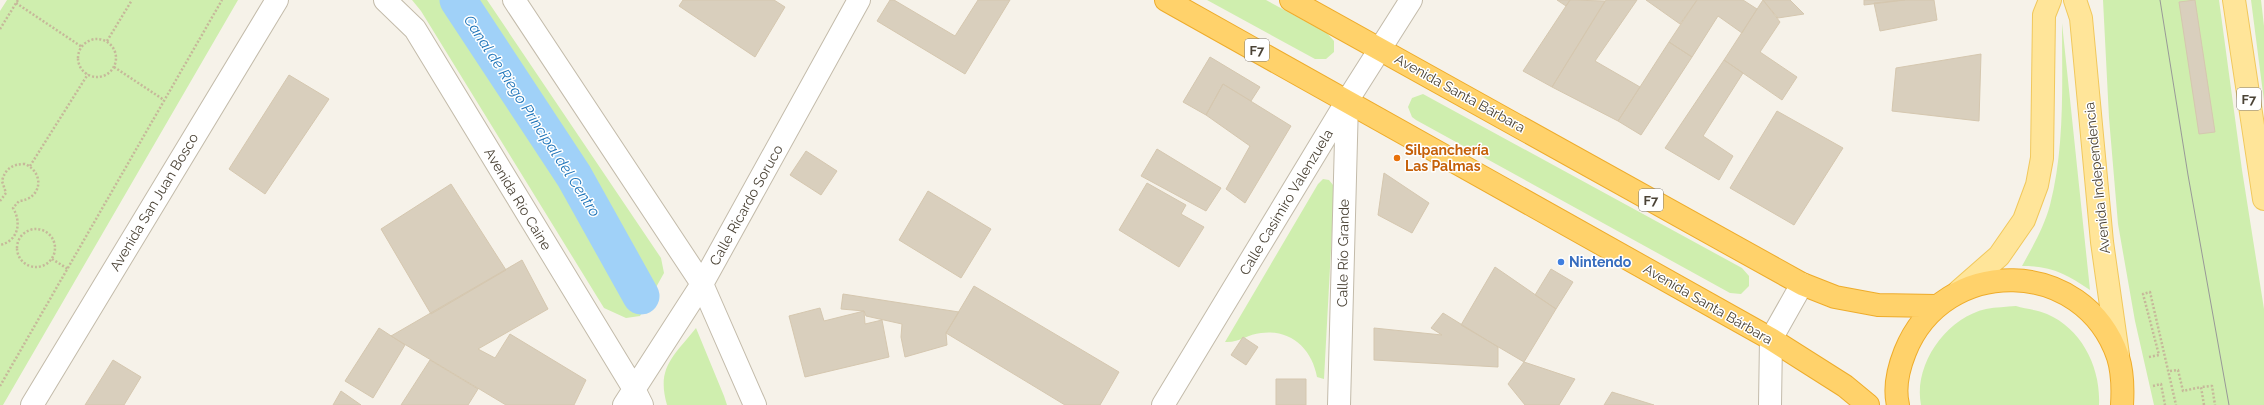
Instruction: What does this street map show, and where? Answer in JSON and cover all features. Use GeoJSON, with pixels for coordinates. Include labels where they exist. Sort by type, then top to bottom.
{"type":"FeatureCollection","features":[{"type":"Feature","properties":{"kind":"highway","name":"Avenida Santa Bárbara"},"geometry":{"type":"LineString","coordinates":[[1166,0],[1771,339],[1845,386],[1868,405]]}},
{"type":"Feature","properties":{"kind":"highway","name":"Avenida Santa Bárbara"},"geometry":{"type":"LineString","coordinates":[[1291,0],[1802,284],[1835,297],[1878,305],[1936,306]]}},
{"type":"Feature","properties":{"kind":"highway"},"geometry":{"type":"LineString","coordinates":[[1898,405],[1899,366],[1913,334],[1936,306],[1959,291],[1994,280],[2023,280],[2054,288],[2082,306],[2102,326],[2118,356],[2129,405]]}},
{"type":"Feature","properties":{"kind":"highway"},"geometry":{"type":"LineString","coordinates":[[2122,405],[2123,382]]}},
{"type":"Feature","properties":{"kind":"main road"},"geometry":{"type":"LineString","coordinates":[[1959,291],[1999,256],[2024,220],[2037,185],[2042,158],[2044,15],[2050,0]]}},
{"type":"Feature","properties":{"kind":"main road","name":"Avenida Independencia"},"geometry":{"type":"LineString","coordinates":[[2075,0],[2081,18],[2102,242],[2118,356]]}},
{"type":"Feature","properties":{"kind":"main road","name":"F7"},"geometry":{"type":"LineString","coordinates":[[2234,0],[2264,199]]}},
{"type":"Feature","properties":{"kind":"street","name":"Avenida San Juan Bosco"},"geometry":{"type":"LineString","coordinates":[[32,405],[277,0]]}},
{"type":"Feature","properties":{"kind":"street","name":"Avenida Río Caine"},"geometry":{"type":"LineString","coordinates":[[385,0],[415,29],[633,400]]}},
{"type":"Feature","properties":{"kind":"street"},"geometry":{"type":"LineString","coordinates":[[514,0],[702,284],[755,405]]}},
{"type":"Feature","properties":{"kind":"street","name":"Calle Ricardo Soruco"},"geometry":{"type":"LineString","coordinates":[[633,400],[702,284],[860,0]]}},
{"type":"Feature","properties":{"kind":"street","name":"Calle Casimiro Valenzuela"},"geometry":{"type":"LineString","coordinates":[[1163,405],[1347,101],[1411,0]]}},
{"type":"Feature","properties":{"kind":"street","name":"Calle Río Grande"},"geometry":{"type":"LineString","coordinates":[[1340,405],[1347,101]]}},
{"type":"Feature","properties":{"kind":"street"},"geometry":{"type":"LineString","coordinates":[[1770,405],[1771,339],[1802,284]]}},
{"type":"Feature","properties":{"kind":"path"},"geometry":{"type":"LineString","coordinates":[[107,42],[132,0]]}},
{"type":"Feature","properties":{"kind":"path"},"geometry":{"type":"LineString","coordinates":[[0,386],[222,0]]}},
{"type":"Feature","properties":{"kind":"path"},"geometry":{"type":"LineString","coordinates":[[0,29],[17,1],[82,46]]}},
{"type":"Feature","properties":{"kind":"path"},"geometry":{"type":"LineString","coordinates":[[93,39],[107,42],[115,53],[114,67],[106,75],[100,76],[88,74],[80,64],[78,58],[82,46],[93,39]]}},
{"type":"Feature","properties":{"kind":"path"},"geometry":{"type":"LineString","coordinates":[[114,67],[164,100]]}},
{"type":"Feature","properties":{"kind":"path"},"geometry":{"type":"LineString","coordinates":[[30,166],[88,74]]}},
{"type":"Feature","properties":{"kind":"path"},"geometry":{"type":"LineString","coordinates":[[0,202],[6,193],[2,181],[7,170],[18,164],[30,166],[38,176],[39,188],[31,198],[19,201],[13,208],[19,222],[16,235],[10,242],[0,245]]}},
{"type":"Feature","properties":{"kind":"path"},"geometry":{"type":"LineString","coordinates":[[38,229],[50,234],[56,252],[52,259],[48,264],[35,268],[23,263],[17,250],[20,238],[24,233],[38,229]]}},
{"type":"Feature","properties":{"kind":"path"},"geometry":{"type":"LineString","coordinates":[[16,235],[20,238]]}},
{"type":"Feature","properties":{"kind":"path"},"geometry":{"type":"LineString","coordinates":[[52,259],[68,269]]}},
{"type":"Feature","properties":{"kind":"path"},"geometry":{"type":"LineString","coordinates":[[2148,358],[2158,355],[2143,294],[2150,292],[2170,371],[2176,405]]}},
{"type":"Feature","properties":{"kind":"path"},"geometry":{"type":"LineString","coordinates":[[2170,371],[2178,370],[2183,391],[2212,386],[2216,405]]}},
{"type":"Feature","properties":{"kind":"path"},"geometry":{"type":"LineString","coordinates":[[2153,386],[2161,384],[2165,405]]}},
{"type":"Feature","properties":{"kind":"path"},"geometry":{"type":"LineString","coordinates":[[2201,388],[2204,405]]}},
{"type":"Feature","properties":{"kind":"green space"},"geometry":{"type":"Polygon","coordinates":[[[7,0],[238,0],[3,405],[0,405],[0,11],[7,0]]]}},
{"type":"Feature","properties":{"kind":"green space"},"geometry":{"type":"Polygon","coordinates":[[[412,0],[487,0],[661,258],[664,273],[640,316],[626,318],[604,308],[421,11],[412,0]]]}},
{"type":"Feature","properties":{"kind":"green space"},"geometry":{"type":"Polygon","coordinates":[[[1207,0],[1266,0],[1327,33],[1334,41],[1334,52],[1326,59],[1315,59],[1207,0]]]}},
{"type":"Feature","properties":{"kind":"green space"},"geometry":{"type":"Polygon","coordinates":[[[2103,0],[2219,0],[2242,170],[2264,309],[2264,405],[2154,405],[2135,321],[2118,224],[2109,118],[2103,0]]]}},
{"type":"Feature","properties":{"kind":"green space"},"geometry":{"type":"Polygon","coordinates":[[[2251,0],[2261,0],[2264,26],[2264,101],[2251,0]]]}},
{"type":"Feature","properties":{"kind":"green space"},"geometry":{"type":"Polygon","coordinates":[[[2062,23],[2090,290],[2066,275],[2050,269],[2022,266],[2045,221],[2055,183],[2062,115],[2062,23]]]}},
{"type":"Feature","properties":{"kind":"green space"},"geometry":{"type":"Polygon","coordinates":[[[1423,94],[1742,268],[1749,276],[1749,286],[1741,294],[1730,293],[1416,120],[1412,117],[1408,107],[1412,98],[1423,94]]]}},
{"type":"Feature","properties":{"kind":"green space"},"geometry":{"type":"Polygon","coordinates":[[[1323,179],[1329,180],[1333,185],[1334,193],[1324,379],[1317,377],[1310,358],[1305,350],[1291,338],[1282,334],[1261,333],[1235,341],[1225,342],[1318,184],[1323,179]]]}},
{"type":"Feature","properties":{"kind":"green space"},"geometry":{"type":"Polygon","coordinates":[[[2016,306],[2040,311],[2059,321],[2070,329],[2087,351],[2093,364],[2097,377],[2099,405],[1921,405],[1920,390],[1922,374],[1936,345],[1946,333],[1958,322],[1971,314],[1997,307],[2016,306]]]}},
{"type":"Feature","properties":{"kind":"green space"},"geometry":{"type":"Polygon","coordinates":[[[696,328],[727,405],[667,405],[664,392],[664,381],[669,363],[696,328]]]}},
{"type":"Feature","properties":{"kind":"building"},"geometry":{"type":"Polygon","coordinates":[[[683,0],[774,0],[785,7],[755,57],[679,6],[683,0]]]}},
{"type":"Feature","properties":{"kind":"building"},"geometry":{"type":"Polygon","coordinates":[[[890,0],[894,0],[955,36],[978,0],[1010,0],[965,74],[877,21],[890,0]]]}},
{"type":"Feature","properties":{"kind":"building"},"geometry":{"type":"Polygon","coordinates":[[[1557,0],[1570,0],[1566,6],[1557,0]]]}},
{"type":"Feature","properties":{"kind":"building"},"geometry":{"type":"Polygon","coordinates":[[[1570,0],[1605,1],[1552,87],[1523,71],[1570,0]]]}},
{"type":"Feature","properties":{"kind":"building"},"geometry":{"type":"Polygon","coordinates":[[[1606,0],[1637,0],[1595,61],[1640,87],[1618,121],[1552,87],[1606,0]]]}},
{"type":"Feature","properties":{"kind":"building"},"geometry":{"type":"Polygon","coordinates":[[[1646,0],[1697,0],[1680,24],[1646,0]]]}},
{"type":"Feature","properties":{"kind":"building"},"geometry":{"type":"Polygon","coordinates":[[[1697,0],[1743,0],[1757,9],[1742,33],[1718,16],[1692,57],[1669,42],[1697,0]]]}},
{"type":"Feature","properties":{"kind":"building"},"geometry":{"type":"Polygon","coordinates":[[[1763,0],[1790,0],[1804,14],[1778,18],[1763,0]]]}},
{"type":"Feature","properties":{"kind":"building"},"geometry":{"type":"Polygon","coordinates":[[[1763,0],[1780,22],[1760,52],[1797,77],[1782,100],[1724,60],[1763,0]]]}},
{"type":"Feature","properties":{"kind":"building"},"geometry":{"type":"Polygon","coordinates":[[[1864,0],[1905,0],[1864,5],[1864,0]]]}},
{"type":"Feature","properties":{"kind":"building"},"geometry":{"type":"Polygon","coordinates":[[[1903,0],[1934,0],[1937,20],[1880,31],[1874,3],[1903,0]]]}},
{"type":"Feature","properties":{"kind":"building"},"geometry":{"type":"Polygon","coordinates":[[[2195,0],[2215,132],[2199,134],[2179,2],[2195,0]]]}},
{"type":"Feature","properties":{"kind":"building"},"geometry":{"type":"Polygon","coordinates":[[[1669,42],[1692,57],[1641,135],[1618,121],[1669,42]]]}},
{"type":"Feature","properties":{"kind":"building"},"geometry":{"type":"Polygon","coordinates":[[[1981,54],[1979,121],[1892,111],[1896,68],[1981,54]]]}},
{"type":"Feature","properties":{"kind":"building"},"geometry":{"type":"Polygon","coordinates":[[[1210,57],[1260,87],[1251,101],[1223,84],[1206,115],[1183,102],[1210,57]]]}},
{"type":"Feature","properties":{"kind":"building"},"geometry":{"type":"Polygon","coordinates":[[[1724,60],[1743,73],[1703,136],[1733,156],[1719,180],[1665,148],[1724,60]]]}},
{"type":"Feature","properties":{"kind":"building"},"geometry":{"type":"Polygon","coordinates":[[[289,75],[329,99],[265,194],[229,169],[289,75]]]}},
{"type":"Feature","properties":{"kind":"building"},"geometry":{"type":"Polygon","coordinates":[[[1223,84],[1291,126],[1245,203],[1226,189],[1250,146],[1206,115],[1223,84]]]}},
{"type":"Feature","properties":{"kind":"building"},"geometry":{"type":"Polygon","coordinates":[[[1777,111],[1843,148],[1794,225],[1730,188],[1777,111]]]}},
{"type":"Feature","properties":{"kind":"building"},"geometry":{"type":"Polygon","coordinates":[[[1157,149],[1221,188],[1206,211],[1141,176],[1157,149]]]}},
{"type":"Feature","properties":{"kind":"building"},"geometry":{"type":"Polygon","coordinates":[[[806,151],[837,171],[821,195],[790,175],[806,151]]]}},
{"type":"Feature","properties":{"kind":"building"},"geometry":{"type":"Polygon","coordinates":[[[1384,173],[1429,203],[1412,233],[1378,215],[1384,173]]]}},
{"type":"Feature","properties":{"kind":"building"},"geometry":{"type":"Polygon","coordinates":[[[1147,183],[1186,205],[1181,214],[1204,227],[1179,267],[1119,230],[1147,183]]]}},
{"type":"Feature","properties":{"kind":"building"},"geometry":{"type":"Polygon","coordinates":[[[451,184],[506,270],[431,314],[381,229],[451,184]]]}},
{"type":"Feature","properties":{"kind":"building"},"geometry":{"type":"Polygon","coordinates":[[[928,191],[991,229],[961,278],[899,240],[928,191]]]}},
{"type":"Feature","properties":{"kind":"building"},"geometry":{"type":"Polygon","coordinates":[[[522,260],[548,309],[478,349],[495,358],[510,334],[586,380],[574,405],[506,405],[391,336],[522,260]]]}},
{"type":"Feature","properties":{"kind":"building"},"geometry":{"type":"Polygon","coordinates":[[[1495,267],[1556,309],[1524,362],[1461,325],[1495,267]]]}},
{"type":"Feature","properties":{"kind":"building"},"geometry":{"type":"Polygon","coordinates":[[[1551,269],[1573,282],[1556,309],[1535,295],[1551,269]]]}},
{"type":"Feature","properties":{"kind":"building"},"geometry":{"type":"Polygon","coordinates":[[[974,286],[1119,372],[1100,405],[1065,405],[946,333],[974,286]]]}},
{"type":"Feature","properties":{"kind":"building"},"geometry":{"type":"Polygon","coordinates":[[[843,294],[959,312],[946,333],[947,345],[905,357],[901,337],[902,324],[866,316],[864,311],[841,309],[843,294]]]}},
{"type":"Feature","properties":{"kind":"building"},"geometry":{"type":"Polygon","coordinates":[[[820,308],[824,321],[864,311],[865,324],[882,320],[889,357],[805,377],[789,316],[820,308]]]}},
{"type":"Feature","properties":{"kind":"building"},"geometry":{"type":"Polygon","coordinates":[[[1443,313],[1498,347],[1498,367],[1374,360],[1374,328],[1442,335],[1431,328],[1443,313]]]}},
{"type":"Feature","properties":{"kind":"building"},"geometry":{"type":"Polygon","coordinates":[[[379,328],[405,345],[373,398],[345,381],[379,328]]]}},
{"type":"Feature","properties":{"kind":"building"},"geometry":{"type":"Polygon","coordinates":[[[1243,337],[1258,347],[1246,365],[1231,355],[1243,337]]]}},
{"type":"Feature","properties":{"kind":"building"},"geometry":{"type":"Polygon","coordinates":[[[113,360],[141,377],[124,405],[85,405],[113,360]]]}},
{"type":"Feature","properties":{"kind":"building"},"geometry":{"type":"Polygon","coordinates":[[[430,360],[478,389],[468,405],[401,405],[430,360]]]}},
{"type":"Feature","properties":{"kind":"building"},"geometry":{"type":"Polygon","coordinates":[[[1524,362],[1575,379],[1559,405],[1525,405],[1508,384],[1524,362]]]}},
{"type":"Feature","properties":{"kind":"building"},"geometry":{"type":"Polygon","coordinates":[[[1276,379],[1306,379],[1306,405],[1276,405],[1276,379]]]}},
{"type":"Feature","properties":{"kind":"building"},"geometry":{"type":"Polygon","coordinates":[[[341,391],[361,405],[333,405],[341,391]]]}},
{"type":"Feature","properties":{"kind":"building"},"geometry":{"type":"Polygon","coordinates":[[[1612,392],[1654,405],[1604,405],[1612,392]]]}},
{"type":"Feature","properties":{"kind":"waterway","name":"Canal de Riego Principal del Centro"},"geometry":{"type":"LineString","coordinates":[[458,0],[574,176],[641,296]]}},
{"type":"Feature","properties":{"kind":"tram line"},"geometry":{"type":"LineString","coordinates":[[2160,0],[2188,175],[2229,405]]}},
{"type":"Feature","properties":{"kind":"place","name":"Silpanchería Las Palmas"},"geometry":{"type":"Point","coordinates":[1397,158]}},
{"type":"Feature","properties":{"kind":"place","name":"Nintendo"},"geometry":{"type":"Point","coordinates":[1561,262]}}]}
